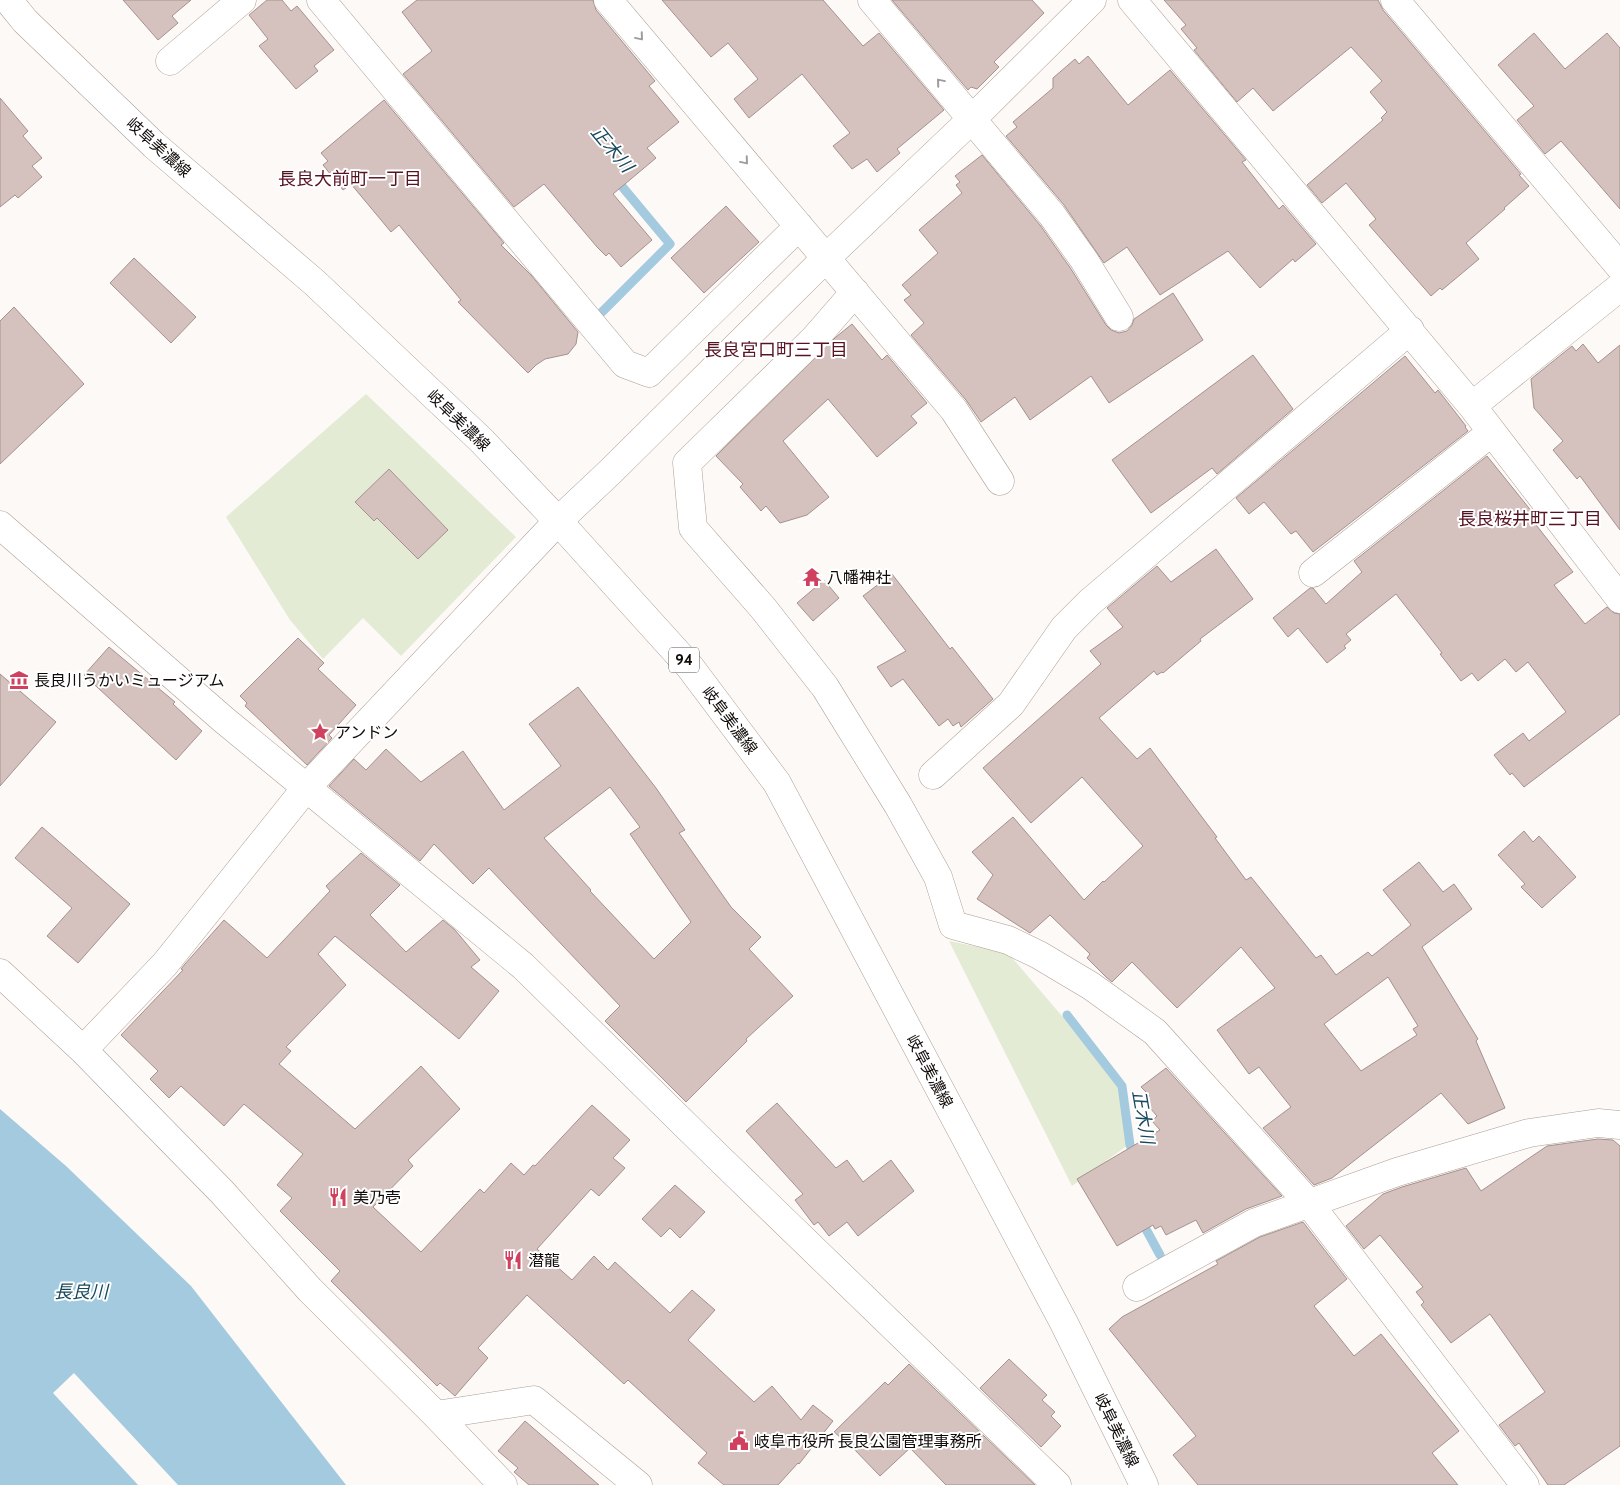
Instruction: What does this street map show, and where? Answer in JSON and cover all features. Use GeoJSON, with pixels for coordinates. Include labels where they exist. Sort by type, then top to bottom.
{"type":"FeatureCollection","features":[{"type":"Feature","properties":{"kind":"street","name":"岐阜美濃線"},"geometry":{"type":"LineString","coordinates":[[8,0],[25,21],[154,145],[322,289],[481,440],[558,521],[690,666],[777,783],[1064,1323],[1144,1485]]}},
{"type":"Feature","properties":{"kind":"street"},"geometry":{"type":"LineString","coordinates":[[170,61],[242,0]]}},
{"type":"Feature","properties":{"kind":"street"},"geometry":{"type":"LineString","coordinates":[[321,0],[625,364],[648,373],[799,226]]}},
{"type":"Feature","properties":{"kind":"street"},"geometry":{"type":"LineString","coordinates":[[608,0],[954,410],[1000,481]]}},
{"type":"Feature","properties":{"kind":"street"},"geometry":{"type":"LineString","coordinates":[[872,0],[1052,215],[1084,260],[1119,317]]}},
{"type":"Feature","properties":{"kind":"street"},"geometry":{"type":"LineString","coordinates":[[83,1050],[165,964],[306,788],[558,521],[1092,0]]}},
{"type":"Feature","properties":{"kind":"street"},"geometry":{"type":"LineString","coordinates":[[1132,0],[1472,406],[1620,599]]}},
{"type":"Feature","properties":{"kind":"street"},"geometry":{"type":"LineString","coordinates":[[1395,0],[1620,267]]}},
{"type":"Feature","properties":{"kind":"street"},"geometry":{"type":"LineString","coordinates":[[1472,406],[1620,287]]}},
{"type":"Feature","properties":{"kind":"street"},"geometry":{"type":"LineString","coordinates":[[855,292],[815,338],[687,463],[693,528],[763,608],[825,687],[898,805],[938,877],[953,925],[1008,940],[1039,955],[1090,986],[1155,1032],[1308,1202],[1525,1485]]}},
{"type":"Feature","properties":{"kind":"street"},"geometry":{"type":"LineString","coordinates":[[933,775],[1011,704],[1064,628],[1090,602],[1410,330]]}},
{"type":"Feature","properties":{"kind":"street"},"geometry":{"type":"LineString","coordinates":[[1313,573],[1492,432]]}},
{"type":"Feature","properties":{"kind":"street"},"geometry":{"type":"LineString","coordinates":[[0,525],[224,720],[523,966],[1057,1485]]}},
{"type":"Feature","properties":{"kind":"street"},"geometry":{"type":"LineString","coordinates":[[0,973],[83,1050],[222,1192],[310,1290],[436,1415],[503,1485]]}},
{"type":"Feature","properties":{"kind":"street"},"geometry":{"type":"LineString","coordinates":[[1137,1287],[1254,1223],[1308,1202],[1397,1172],[1528,1133],[1609,1124],[1620,1107]]}},
{"type":"Feature","properties":{"kind":"street"},"geometry":{"type":"LineString","coordinates":[[436,1415],[534,1400],[638,1485]]}},
{"type":"Feature","properties":{"kind":"green space"},"geometry":{"type":"Polygon","coordinates":[[[366,394],[516,537],[401,656],[363,618],[323,659],[290,620],[226,517],[366,394]]]}},
{"type":"Feature","properties":{"kind":"green space"},"geometry":{"type":"Polygon","coordinates":[[[949,941],[1008,953],[1121,1085],[1128,1145],[1072,1186],[949,941]]]}},
{"type":"Feature","properties":{"kind":"water","name":"長良川"},"geometry":{"type":"Polygon","coordinates":[[[0,1109],[66,1166],[191,1286],[346,1485],[178,1485],[74,1373],[53,1393],[138,1485],[0,1485],[0,1109]]]}},
{"type":"Feature","properties":{"kind":"building"},"geometry":{"type":"Polygon","coordinates":[[[123,0],[191,0],[172,16],[178,23],[158,40],[123,0]]]}},
{"type":"Feature","properties":{"kind":"building"},"geometry":{"type":"Polygon","coordinates":[[[267,0],[282,0],[291,11],[297,6],[334,50],[314,66],[318,71],[296,89],[259,46],[268,39],[249,15],[267,0]]]}},
{"type":"Feature","properties":{"kind":"building"},"geometry":{"type":"Polygon","coordinates":[[[417,0],[593,0],[596,10],[655,81],[649,86],[679,122],[647,148],[656,158],[613,194],[652,240],[621,267],[609,253],[606,256],[597,247],[544,184],[514,207],[403,74],[432,51],[402,12],[417,0]]]}},
{"type":"Feature","properties":{"kind":"building"},"geometry":{"type":"Polygon","coordinates":[[[662,0],[823,0],[863,46],[879,33],[944,110],[897,149],[900,153],[877,172],[867,159],[852,169],[833,146],[850,133],[802,74],[749,118],[734,99],[758,79],[728,43],[711,57],[662,0]]]}},
{"type":"Feature","properties":{"kind":"building"},"geometry":{"type":"Polygon","coordinates":[[[892,0],[1032,0],[1044,13],[994,62],[999,67],[977,89],[971,87],[968,90],[892,0]]]}},
{"type":"Feature","properties":{"kind":"building"},"geometry":{"type":"Polygon","coordinates":[[[1164,0],[1378,0],[1383,10],[1521,174],[1519,175],[1529,186],[1466,243],[1479,259],[1442,290],[1440,288],[1431,296],[1369,225],[1376,219],[1346,183],[1322,203],[1307,185],[1383,120],[1381,118],[1387,112],[1370,92],[1382,81],[1351,47],[1273,111],[1253,88],[1237,102],[1194,50],[1197,48],[1181,29],[1186,25],[1164,0]]]}},
{"type":"Feature","properties":{"kind":"building"},"geometry":{"type":"Polygon","coordinates":[[[1534,33],[1565,69],[1607,33],[1620,48],[1620,209],[1561,141],[1545,154],[1517,120],[1534,106],[1498,65],[1534,33]]]}},
{"type":"Feature","properties":{"kind":"building"},"geometry":{"type":"Polygon","coordinates":[[[1088,56],[1128,105],[1170,70],[1246,160],[1242,162],[1279,209],[1283,205],[1316,244],[1295,262],[1293,259],[1260,288],[1228,251],[1160,295],[1127,247],[1104,263],[1064,205],[1006,136],[1017,127],[1013,122],[1053,88],[1053,78],[1075,59],[1079,64],[1088,56]]]}},
{"type":"Feature","properties":{"kind":"building"},"geometry":{"type":"Polygon","coordinates":[[[0,98],[28,131],[23,136],[42,158],[32,166],[42,177],[18,198],[15,195],[0,207],[0,98]]]}},
{"type":"Feature","properties":{"kind":"building"},"geometry":{"type":"Polygon","coordinates":[[[384,100],[504,243],[501,245],[531,275],[578,332],[576,344],[568,354],[545,359],[528,373],[458,302],[461,300],[399,225],[391,232],[351,184],[343,190],[323,165],[328,161],[321,153],[384,100]]]}},
{"type":"Feature","properties":{"kind":"building"},"geometry":{"type":"Polygon","coordinates":[[[982,155],[1040,225],[1111,330],[1119,333],[1127,331],[1134,319],[1173,293],[1203,340],[1109,403],[1091,376],[1030,420],[1015,397],[981,422],[966,400],[911,335],[924,323],[904,300],[911,295],[902,285],[938,253],[919,230],[962,193],[956,185],[960,182],[955,176],[982,155]]]}},
{"type":"Feature","properties":{"kind":"building"},"geometry":{"type":"Polygon","coordinates":[[[726,206],[759,242],[704,293],[671,258],[726,206]]]}},
{"type":"Feature","properties":{"kind":"building"},"geometry":{"type":"Polygon","coordinates":[[[134,258],[196,317],[171,343],[110,283],[134,258]]]}},
{"type":"Feature","properties":{"kind":"building"},"geometry":{"type":"Polygon","coordinates":[[[14,307],[84,384],[0,464],[0,321],[14,307]]]}},
{"type":"Feature","properties":{"kind":"building"},"geometry":{"type":"Polygon","coordinates":[[[852,324],[882,360],[887,355],[927,403],[911,416],[917,423],[877,457],[828,399],[783,441],[829,497],[807,515],[780,523],[766,506],[761,511],[740,487],[743,484],[716,456],[836,337],[852,324]]]}},
{"type":"Feature","properties":{"kind":"building"},"geometry":{"type":"Polygon","coordinates":[[[1583,344],[1598,363],[1620,345],[1620,530],[1580,476],[1577,479],[1553,450],[1563,441],[1534,408],[1531,379],[1572,346],[1576,351],[1583,344]]]}},
{"type":"Feature","properties":{"kind":"building"},"geometry":{"type":"Polygon","coordinates":[[[1253,355],[1293,409],[1217,474],[1212,468],[1151,513],[1112,460],[1253,355]]]}},
{"type":"Feature","properties":{"kind":"building"},"geometry":{"type":"Polygon","coordinates":[[[1405,356],[1435,393],[1438,390],[1468,431],[1313,552],[1296,531],[1291,534],[1264,502],[1249,514],[1236,498],[1405,356]]]}},
{"type":"Feature","properties":{"kind":"building"},"geometry":{"type":"Polygon","coordinates":[[[1487,456],[1537,518],[1533,521],[1573,572],[1554,585],[1585,624],[1607,607],[1614,613],[1620,614],[1620,714],[1524,787],[1512,773],[1510,775],[1494,755],[1523,733],[1529,741],[1566,712],[1528,662],[1516,672],[1505,659],[1478,681],[1472,673],[1461,681],[1440,654],[1442,653],[1396,594],[1346,634],[1351,640],[1344,646],[1346,648],[1327,663],[1298,628],[1288,637],[1273,618],[1310,588],[1313,588],[1326,604],[1362,572],[1354,561],[1487,456]]]}},
{"type":"Feature","properties":{"kind":"building"},"geometry":{"type":"Polygon","coordinates":[[[389,469],[448,530],[418,559],[377,518],[374,521],[355,502],[389,469]]]}},
{"type":"Feature","properties":{"kind":"building"},"geometry":{"type":"Polygon","coordinates":[[[1216,549],[1253,599],[1200,639],[1201,641],[1163,673],[1157,675],[1154,671],[1099,718],[1137,759],[1150,748],[1217,837],[1215,838],[1246,880],[1251,877],[1316,958],[1321,955],[1336,975],[1368,952],[1372,956],[1411,925],[1383,890],[1419,862],[1443,892],[1454,884],[1472,909],[1422,947],[1478,1039],[1476,1041],[1505,1108],[1468,1124],[1441,1093],[1332,1178],[1314,1185],[1263,1128],[1291,1107],[1259,1067],[1249,1074],[1217,1030],[1275,988],[1241,947],[1177,1008],[1132,962],[1112,982],[1087,958],[1090,954],[1050,915],[1030,933],[977,899],[993,875],[972,852],[1013,817],[1084,900],[1143,846],[1082,777],[1031,823],[983,768],[1101,664],[1090,651],[1123,627],[1107,608],[1157,566],[1171,582],[1216,549]],[[1388,977],[1324,1024],[1361,1071],[1417,1035],[1413,1029],[1418,1026],[1388,977]]]}},
{"type":"Feature","properties":{"kind":"building"},"geometry":{"type":"Polygon","coordinates":[[[892,574],[950,649],[952,647],[993,699],[961,727],[959,722],[953,726],[948,719],[939,726],[903,679],[891,687],[877,667],[906,651],[863,596],[892,574]]]}},
{"type":"Feature","properties":{"kind":"building"},"geometry":{"type":"Polygon","coordinates":[[[824,580],[839,598],[813,621],[797,603],[824,580]]]}},
{"type":"Feature","properties":{"kind":"building"},"geometry":{"type":"Polygon","coordinates":[[[298,638],[324,663],[318,669],[356,705],[329,735],[332,738],[307,765],[245,706],[247,703],[240,696],[298,638]]]}},
{"type":"Feature","properties":{"kind":"building"},"geometry":{"type":"Polygon","coordinates":[[[109,647],[175,702],[173,704],[202,731],[176,760],[84,675],[109,647]]]}},
{"type":"Feature","properties":{"kind":"building"},"geometry":{"type":"Polygon","coordinates":[[[0,674],[56,722],[0,786],[0,674]]]}},
{"type":"Feature","properties":{"kind":"building"},"geometry":{"type":"Polygon","coordinates":[[[578,687],[656,788],[685,830],[679,833],[731,907],[761,937],[749,949],[793,996],[746,1039],[747,1041],[686,1102],[605,1021],[620,1006],[489,868],[473,884],[434,844],[420,861],[329,786],[354,759],[366,770],[386,749],[421,782],[463,751],[504,810],[561,766],[529,724],[578,687]],[[610,787],[544,838],[590,891],[654,959],[691,922],[630,834],[640,827],[610,787]]]}},
{"type":"Feature","properties":{"kind":"building"},"geometry":{"type":"Polygon","coordinates":[[[42,827],[130,904],[78,963],[47,936],[72,908],[15,858],[42,827]]]}},
{"type":"Feature","properties":{"kind":"building"},"geometry":{"type":"Polygon","coordinates":[[[1524,831],[1533,842],[1539,836],[1576,877],[1542,908],[1521,887],[1525,884],[1498,855],[1524,831]]]}},
{"type":"Feature","properties":{"kind":"building"},"geometry":{"type":"Polygon","coordinates":[[[361,853],[400,885],[370,915],[406,952],[443,920],[455,930],[480,960],[471,967],[499,991],[459,1039],[335,936],[318,954],[346,985],[286,1047],[291,1051],[279,1064],[355,1129],[421,1066],[460,1109],[408,1160],[413,1166],[373,1207],[421,1252],[480,1189],[484,1193],[511,1163],[524,1175],[533,1165],[535,1166],[592,1105],[630,1140],[613,1158],[625,1168],[599,1196],[591,1189],[537,1249],[572,1280],[594,1256],[608,1270],[615,1262],[670,1313],[692,1290],[715,1310],[688,1340],[754,1402],[772,1386],[801,1420],[813,1405],[833,1421],[799,1464],[778,1485],[724,1485],[698,1463],[707,1453],[628,1380],[624,1384],[527,1295],[478,1348],[488,1358],[455,1396],[440,1383],[437,1386],[331,1281],[340,1271],[280,1211],[292,1198],[277,1185],[303,1154],[244,1104],[224,1126],[181,1086],[169,1098],[150,1079],[158,1071],[121,1035],[183,970],[181,969],[185,964],[224,920],[267,958],[330,891],[326,886],[361,853]]]}},
{"type":"Feature","properties":{"kind":"building"},"geometry":{"type":"Polygon","coordinates":[[[1166,1068],[1282,1196],[1246,1209],[1203,1233],[1196,1220],[1166,1235],[1161,1226],[1155,1229],[1153,1225],[1117,1246],[1077,1179],[1160,1130],[1152,1121],[1157,1116],[1144,1101],[1150,1096],[1141,1087],[1166,1068]]]}},
{"type":"Feature","properties":{"kind":"building"},"geometry":{"type":"Polygon","coordinates":[[[777,1103],[836,1168],[847,1160],[863,1182],[891,1160],[914,1191],[858,1236],[847,1222],[829,1236],[818,1222],[814,1225],[795,1200],[803,1194],[746,1131],[777,1103]]]}},
{"type":"Feature","properties":{"kind":"building"},"geometry":{"type":"Polygon","coordinates":[[[1598,1139],[1613,1140],[1620,1146],[1620,1446],[1564,1485],[1548,1485],[1519,1443],[1515,1446],[1499,1425],[1545,1392],[1490,1314],[1451,1343],[1421,1305],[1424,1302],[1416,1292],[1423,1287],[1380,1235],[1364,1249],[1346,1226],[1383,1194],[1402,1187],[1466,1168],[1481,1191],[1547,1146],[1598,1139]]]}},
{"type":"Feature","properties":{"kind":"building"},"geometry":{"type":"Polygon","coordinates":[[[675,1185],[705,1212],[680,1238],[670,1228],[661,1237],[642,1219],[675,1185]]]}},
{"type":"Feature","properties":{"kind":"building"},"geometry":{"type":"Polygon","coordinates":[[[1303,1222],[1347,1279],[1314,1306],[1354,1356],[1381,1334],[1459,1431],[1432,1453],[1458,1485],[1198,1485],[1173,1455],[1196,1436],[1109,1329],[1122,1317],[1218,1264],[1216,1261],[1260,1237],[1303,1222]]]}},
{"type":"Feature","properties":{"kind":"building"},"geometry":{"type":"Polygon","coordinates":[[[1009,1359],[1047,1395],[1042,1400],[1055,1412],[1051,1416],[1061,1426],[1041,1447],[980,1388],[1009,1359]]]}},
{"type":"Feature","properties":{"kind":"building"},"geometry":{"type":"Polygon","coordinates":[[[909,1364],[1035,1485],[946,1485],[910,1448],[880,1476],[853,1448],[834,1432],[885,1382],[888,1385],[909,1364]]]}},
{"type":"Feature","properties":{"kind":"building"},"geometry":{"type":"Polygon","coordinates":[[[525,1421],[599,1485],[529,1485],[514,1472],[518,1468],[498,1451],[525,1421]]]}},
{"type":"Feature","properties":{"kind":"waterway","name":"正木川"},"geometry":{"type":"LineString","coordinates":[[602,312],[670,244],[615,178]]}},
{"type":"Feature","properties":{"kind":"waterway","name":"正木川"},"geometry":{"type":"LineString","coordinates":[[1067,1015],[1122,1086],[1130,1145],[1135,1157]]}},
{"type":"Feature","properties":{"kind":"waterway","name":"正木川"},"geometry":{"type":"LineString","coordinates":[[1141,1220],[1160,1255]]}},
{"type":"Feature","properties":{"kind":"place","name":"八幡神社"},"geometry":{"type":"Point","coordinates":[812,577]}},
{"type":"Feature","properties":{"kind":"place","name":"長良川うかいミュージアム"},"geometry":{"type":"Point","coordinates":[19,680]}},
{"type":"Feature","properties":{"kind":"place","name":"アンドン"},"geometry":{"type":"Point","coordinates":[320,732]}},
{"type":"Feature","properties":{"kind":"place","name":"美乃壱"},"geometry":{"type":"Point","coordinates":[338,1197]}},
{"type":"Feature","properties":{"kind":"place","name":"潜龍"},"geometry":{"type":"Point","coordinates":[513,1260]}},
{"type":"Feature","properties":{"kind":"place","name":"岐阜市役所 長良公園管理事務所"},"geometry":{"type":"Point","coordinates":[739,1441]}},
{"type":"Feature","properties":{"kind":"district","name":"長良大前町一丁目"},"geometry":{"type":"Point","coordinates":[350,179]}},
{"type":"Feature","properties":{"kind":"district","name":"長良宮口町三丁目"},"geometry":{"type":"Point","coordinates":[776,350]}},
{"type":"Feature","properties":{"kind":"district","name":"長良桜井町三丁目"},"geometry":{"type":"Point","coordinates":[1530,519]}}]}
